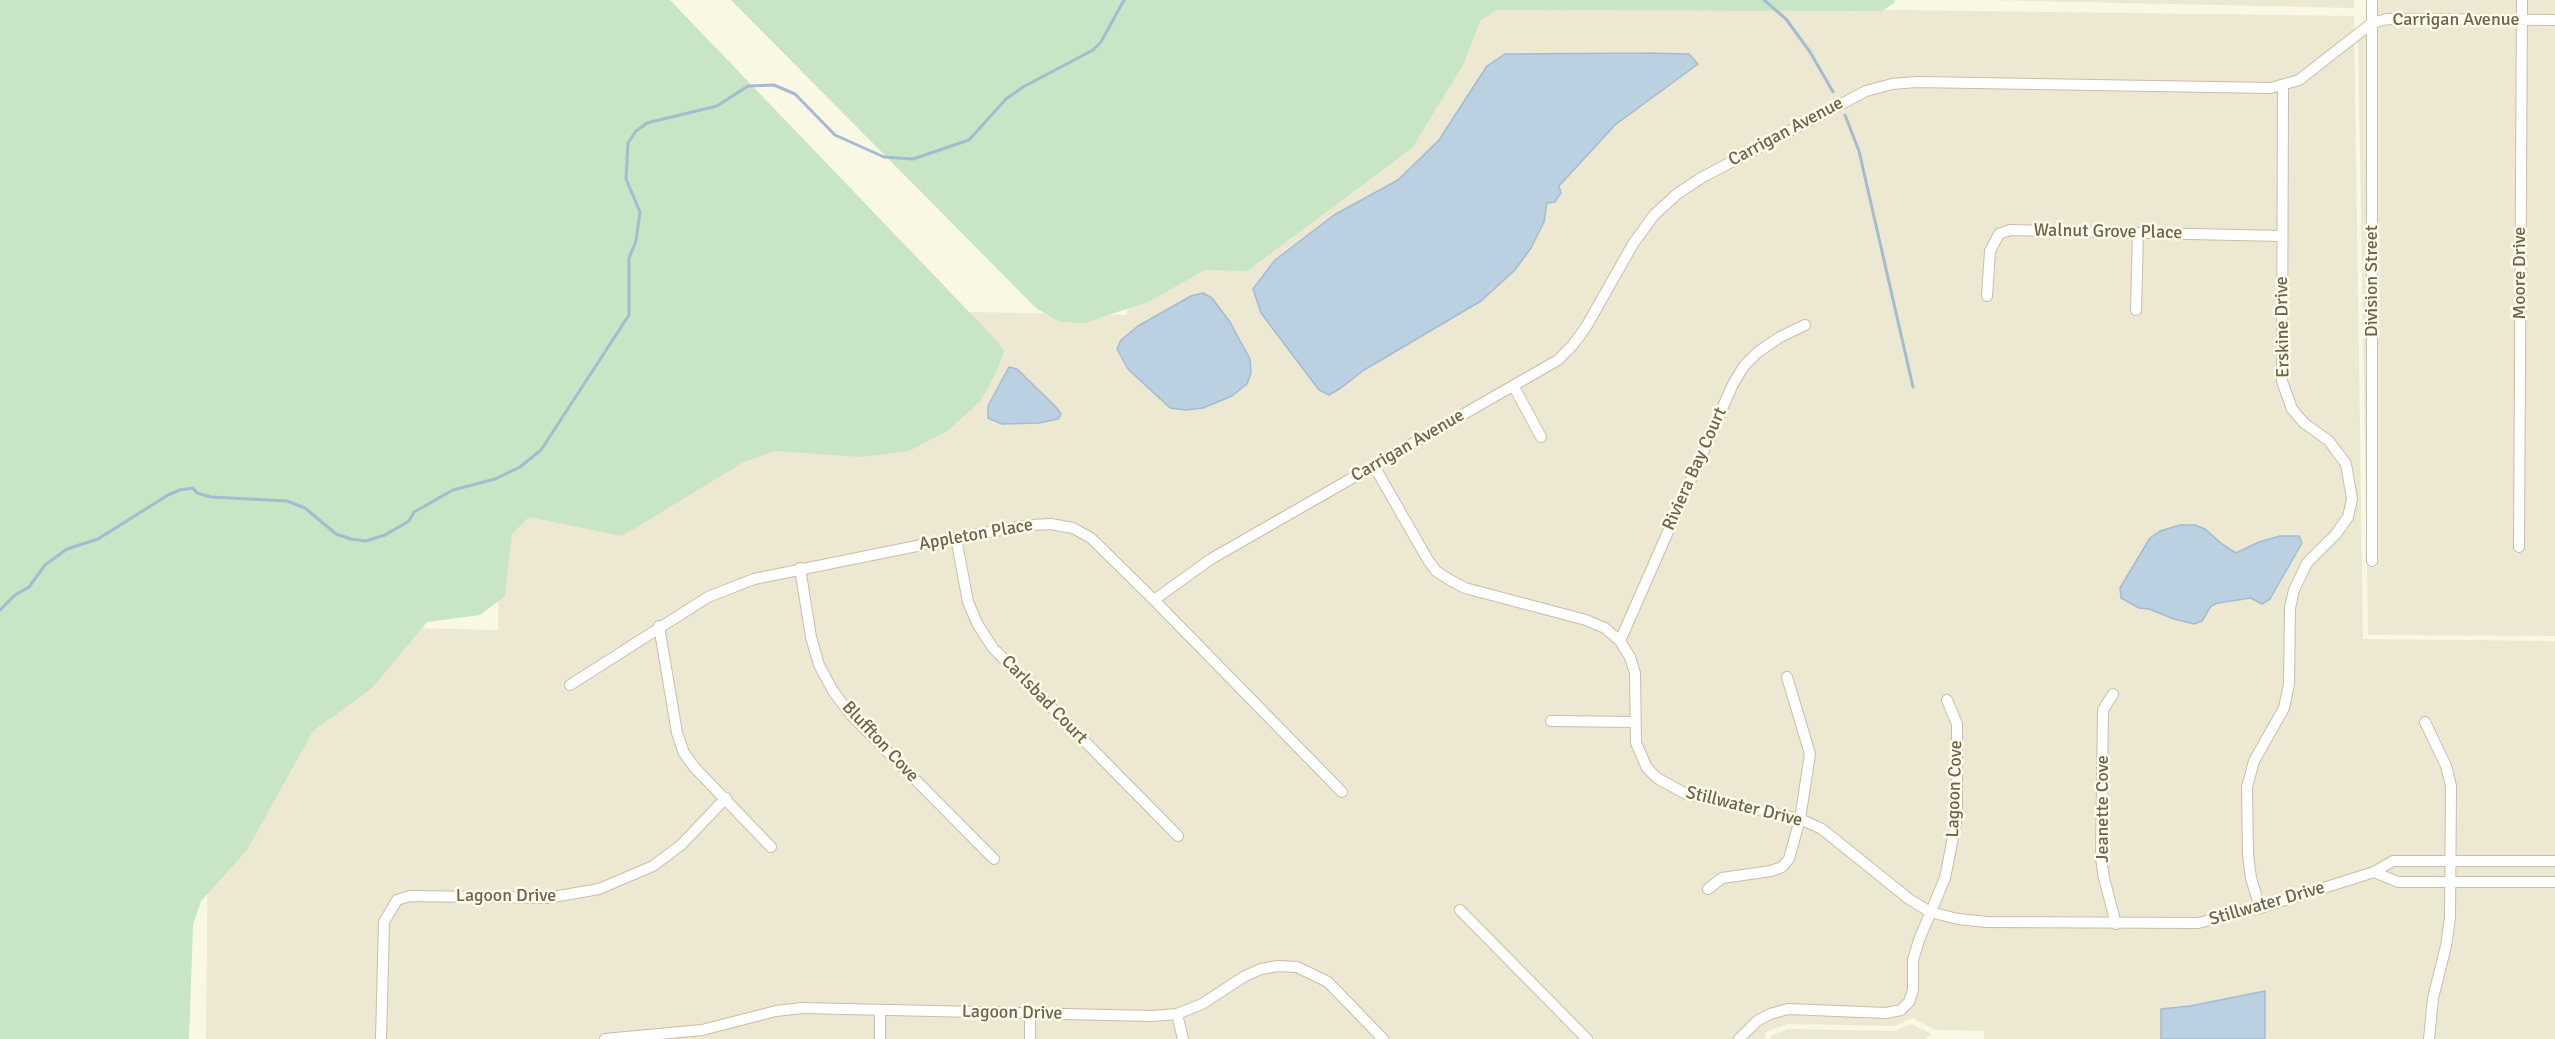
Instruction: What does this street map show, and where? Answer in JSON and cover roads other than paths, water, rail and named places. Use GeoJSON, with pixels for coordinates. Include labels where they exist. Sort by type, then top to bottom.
{"type":"FeatureCollection","features":[{"type":"Feature","properties":{"kind":"street","name":"Division Street"},"geometry":{"type":"LineString","coordinates":[[2372,0],[2372,561]]}},
{"type":"Feature","properties":{"kind":"street","name":"Moore Drive"},"geometry":{"type":"LineString","coordinates":[[2518,547],[2522,0]]}},
{"type":"Feature","properties":{"kind":"street","name":"Carrigan Avenue"},"geometry":{"type":"LineString","coordinates":[[1154,600],[1177,581],[1211,559],[1558,360],[1586,327],[1633,244],[1654,215],[1677,194],[1701,178],[1866,91],[1917,82],[2255,88],[2283,86],[2311,72],[2372,23],[2387,19],[2555,20]]}},
{"type":"Feature","properties":{"kind":"street","name":"Erskine Drive"},"geometry":{"type":"LineString","coordinates":[[2260,908],[2247,854],[2247,787],[2254,761],[2284,708],[2286,700],[2289,684],[2290,608],[2294,590],[2307,563],[2336,534],[2348,517],[2352,499],[2346,464],[2337,450],[2304,423],[2292,409],[2282,381],[2283,86]]}},
{"type":"Feature","properties":{"kind":"street","name":"Walnut Grove Place"},"geometry":{"type":"LineString","coordinates":[[1987,296],[1990,251],[1999,234],[2010,230],[2282,236]]}},
{"type":"Feature","properties":{"kind":"street"},"geometry":{"type":"LineString","coordinates":[[2136,310],[2138,233]]}},
{"type":"Feature","properties":{"kind":"street","name":"Riviera Bay Court"},"geometry":{"type":"LineString","coordinates":[[1620,641],[1732,384],[1744,366],[1758,352],[1780,337],[1805,325]]}},
{"type":"Feature","properties":{"kind":"street"},"geometry":{"type":"LineString","coordinates":[[1514,387],[1541,437]]}},
{"type":"Feature","properties":{"kind":"street","name":"Stillwater Drive"},"geometry":{"type":"LineString","coordinates":[[1374,466],[1428,560],[1450,580],[1465,588],[1586,620],[1605,628],[1620,641],[1630,657],[1635,673],[1636,743],[1647,768],[1671,787],[1686,794],[1800,819],[1822,829],[1909,899],[1930,912],[1958,919],[1987,922],[2198,923],[2260,908],[2374,872],[2393,861],[2555,861]]}},
{"type":"Feature","properties":{"kind":"street","name":"Appleton Place"},"geometry":{"type":"LineString","coordinates":[[570,685],[659,626],[708,597],[754,579],[956,538],[1030,525],[1051,524],[1073,528],[1091,538],[1342,792]]}},
{"type":"Feature","properties":{"kind":"street","name":"Carlsbad Court"},"geometry":{"type":"LineString","coordinates":[[956,538],[968,602],[978,625],[993,648],[1178,836]]}},
{"type":"Feature","properties":{"kind":"street","name":"Bluffton Cove"},"geometry":{"type":"LineString","coordinates":[[800,568],[811,637],[819,665],[833,691],[851,715],[994,859]]}},
{"type":"Feature","properties":{"kind":"street"},"geometry":{"type":"LineString","coordinates":[[659,626],[677,733],[684,753],[694,767],[771,847]]}},
{"type":"Feature","properties":{"kind":"street"},"geometry":{"type":"LineString","coordinates":[[1708,890],[1722,878],[1772,871],[1782,867],[1789,859],[1800,819],[1810,754],[1787,676]]}},
{"type":"Feature","properties":{"kind":"street","name":"Jeanette Cove"},"geometry":{"type":"LineString","coordinates":[[2113,694],[2103,710],[2101,858],[2103,878],[2116,924]]}},
{"type":"Feature","properties":{"kind":"street","name":"Lagoon Cove"},"geometry":{"type":"LineString","coordinates":[[1930,912],[1945,878],[1957,817],[1957,724],[1947,700]]}},
{"type":"Feature","properties":{"kind":"street"},"geometry":{"type":"LineString","coordinates":[[1551,721],[1636,722]]}},
{"type":"Feature","properties":{"kind":"street"},"geometry":{"type":"LineString","coordinates":[[2425,722],[2446,766],[2451,786],[2450,918],[2446,946],[2433,999],[2429,1039]]}},
{"type":"Feature","properties":{"kind":"street","name":"Lagoon Drive"},"geometry":{"type":"LineString","coordinates":[[381,1039],[384,922],[397,900],[410,896],[547,898],[599,889],[653,866],[681,845],[726,798]]}},
{"type":"Feature","properties":{"kind":"street"},"geometry":{"type":"LineString","coordinates":[[2374,872],[2398,882],[2555,882]]}},
{"type":"Feature","properties":{"kind":"street"},"geometry":{"type":"LineString","coordinates":[[1460,910],[1587,1039]]}},
{"type":"Feature","properties":{"kind":"street"},"geometry":{"type":"LineString","coordinates":[[1739,1039],[1757,1021],[1770,1014],[1788,1009],[1886,1013],[1902,1010],[1910,1002],[1913,960],[1918,940],[1930,912]]}},
{"type":"Feature","properties":{"kind":"street","name":"Lagoon Drive"},"geometry":{"type":"LineString","coordinates":[[605,1039],[632,1035],[703,1034],[776,1011],[802,1008],[1152,1016],[1177,1014],[1202,1004],[1245,976],[1278,966],[1297,967],[1328,982],[1383,1039]]}},
{"type":"Feature","properties":{"kind":"street"},"geometry":{"type":"LineString","coordinates":[[880,1010],[880,1039]]}},
{"type":"Feature","properties":{"kind":"street"},"geometry":{"type":"LineString","coordinates":[[1030,1014],[1030,1039]]}},
{"type":"Feature","properties":{"kind":"street"},"geometry":{"type":"LineString","coordinates":[[1177,1014],[1183,1039]]}},
{"type":"Feature","properties":{"kind":"water"},"geometry":{"type":"Polygon","coordinates":[[[1505,54],[1689,54],[1698,64],[1615,125],[1559,186],[1561,193],[1555,202],[1547,203],[1544,222],[1531,248],[1514,271],[1481,301],[1364,370],[1341,388],[1329,395],[1319,390],[1261,313],[1253,289],[1275,260],[1334,215],[1398,180],[1439,140],[1487,66],[1505,54]]]}},
{"type":"Feature","properties":{"kind":"water"},"geometry":{"type":"Polygon","coordinates":[[[1203,293],[1212,298],[1230,322],[1250,359],[1251,373],[1247,384],[1232,396],[1203,408],[1186,410],[1170,408],[1128,369],[1117,349],[1121,340],[1138,326],[1191,296],[1203,293]]]}},
{"type":"Feature","properties":{"kind":"water"},"geometry":{"type":"Polygon","coordinates":[[[1009,367],[1017,369],[1056,407],[1061,414],[1058,419],[1039,423],[1002,424],[988,418],[988,406],[1009,367]]]}},
{"type":"Feature","properties":{"kind":"water"},"geometry":{"type":"Polygon","coordinates":[[[2180,525],[2195,525],[2205,529],[2236,553],[2259,542],[2280,536],[2299,536],[2302,543],[2270,599],[2262,604],[2251,598],[2218,603],[2211,606],[2202,621],[2194,624],[2149,609],[2139,608],[2121,598],[2120,588],[2150,538],[2160,531],[2180,525]]]}},
{"type":"Feature","properties":{"kind":"water"},"geometry":{"type":"Polygon","coordinates":[[[2265,991],[2265,1039],[2161,1039],[2161,1009],[2190,1006],[2265,991]]]}},
{"type":"Feature","properties":{"kind":"waterway"},"geometry":{"type":"LineString","coordinates":[[0,610],[15,595],[29,587],[45,565],[67,549],[98,539],[168,495],[180,490],[193,488],[197,493],[211,497],[287,501],[305,508],[336,534],[366,541],[385,535],[409,521],[414,512],[453,490],[495,479],[520,467],[541,450],[629,315],[629,258],[636,241],[640,212],[626,179],[628,143],[636,131],[647,123],[717,106],[748,86],[774,85],[795,94],[835,135],[884,157],[913,159],[969,140],[1006,99],[1023,87],[1093,50],[1101,42],[1124,0]]}},
{"type":"Feature","properties":{"kind":"waterway"},"geometry":{"type":"LineString","coordinates":[[1764,0],[1786,19],[1810,52],[1833,92]]}},
{"type":"Feature","properties":{"kind":"waterway"},"geometry":{"type":"LineString","coordinates":[[1845,115],[1859,151],[1913,387]]}}]}
